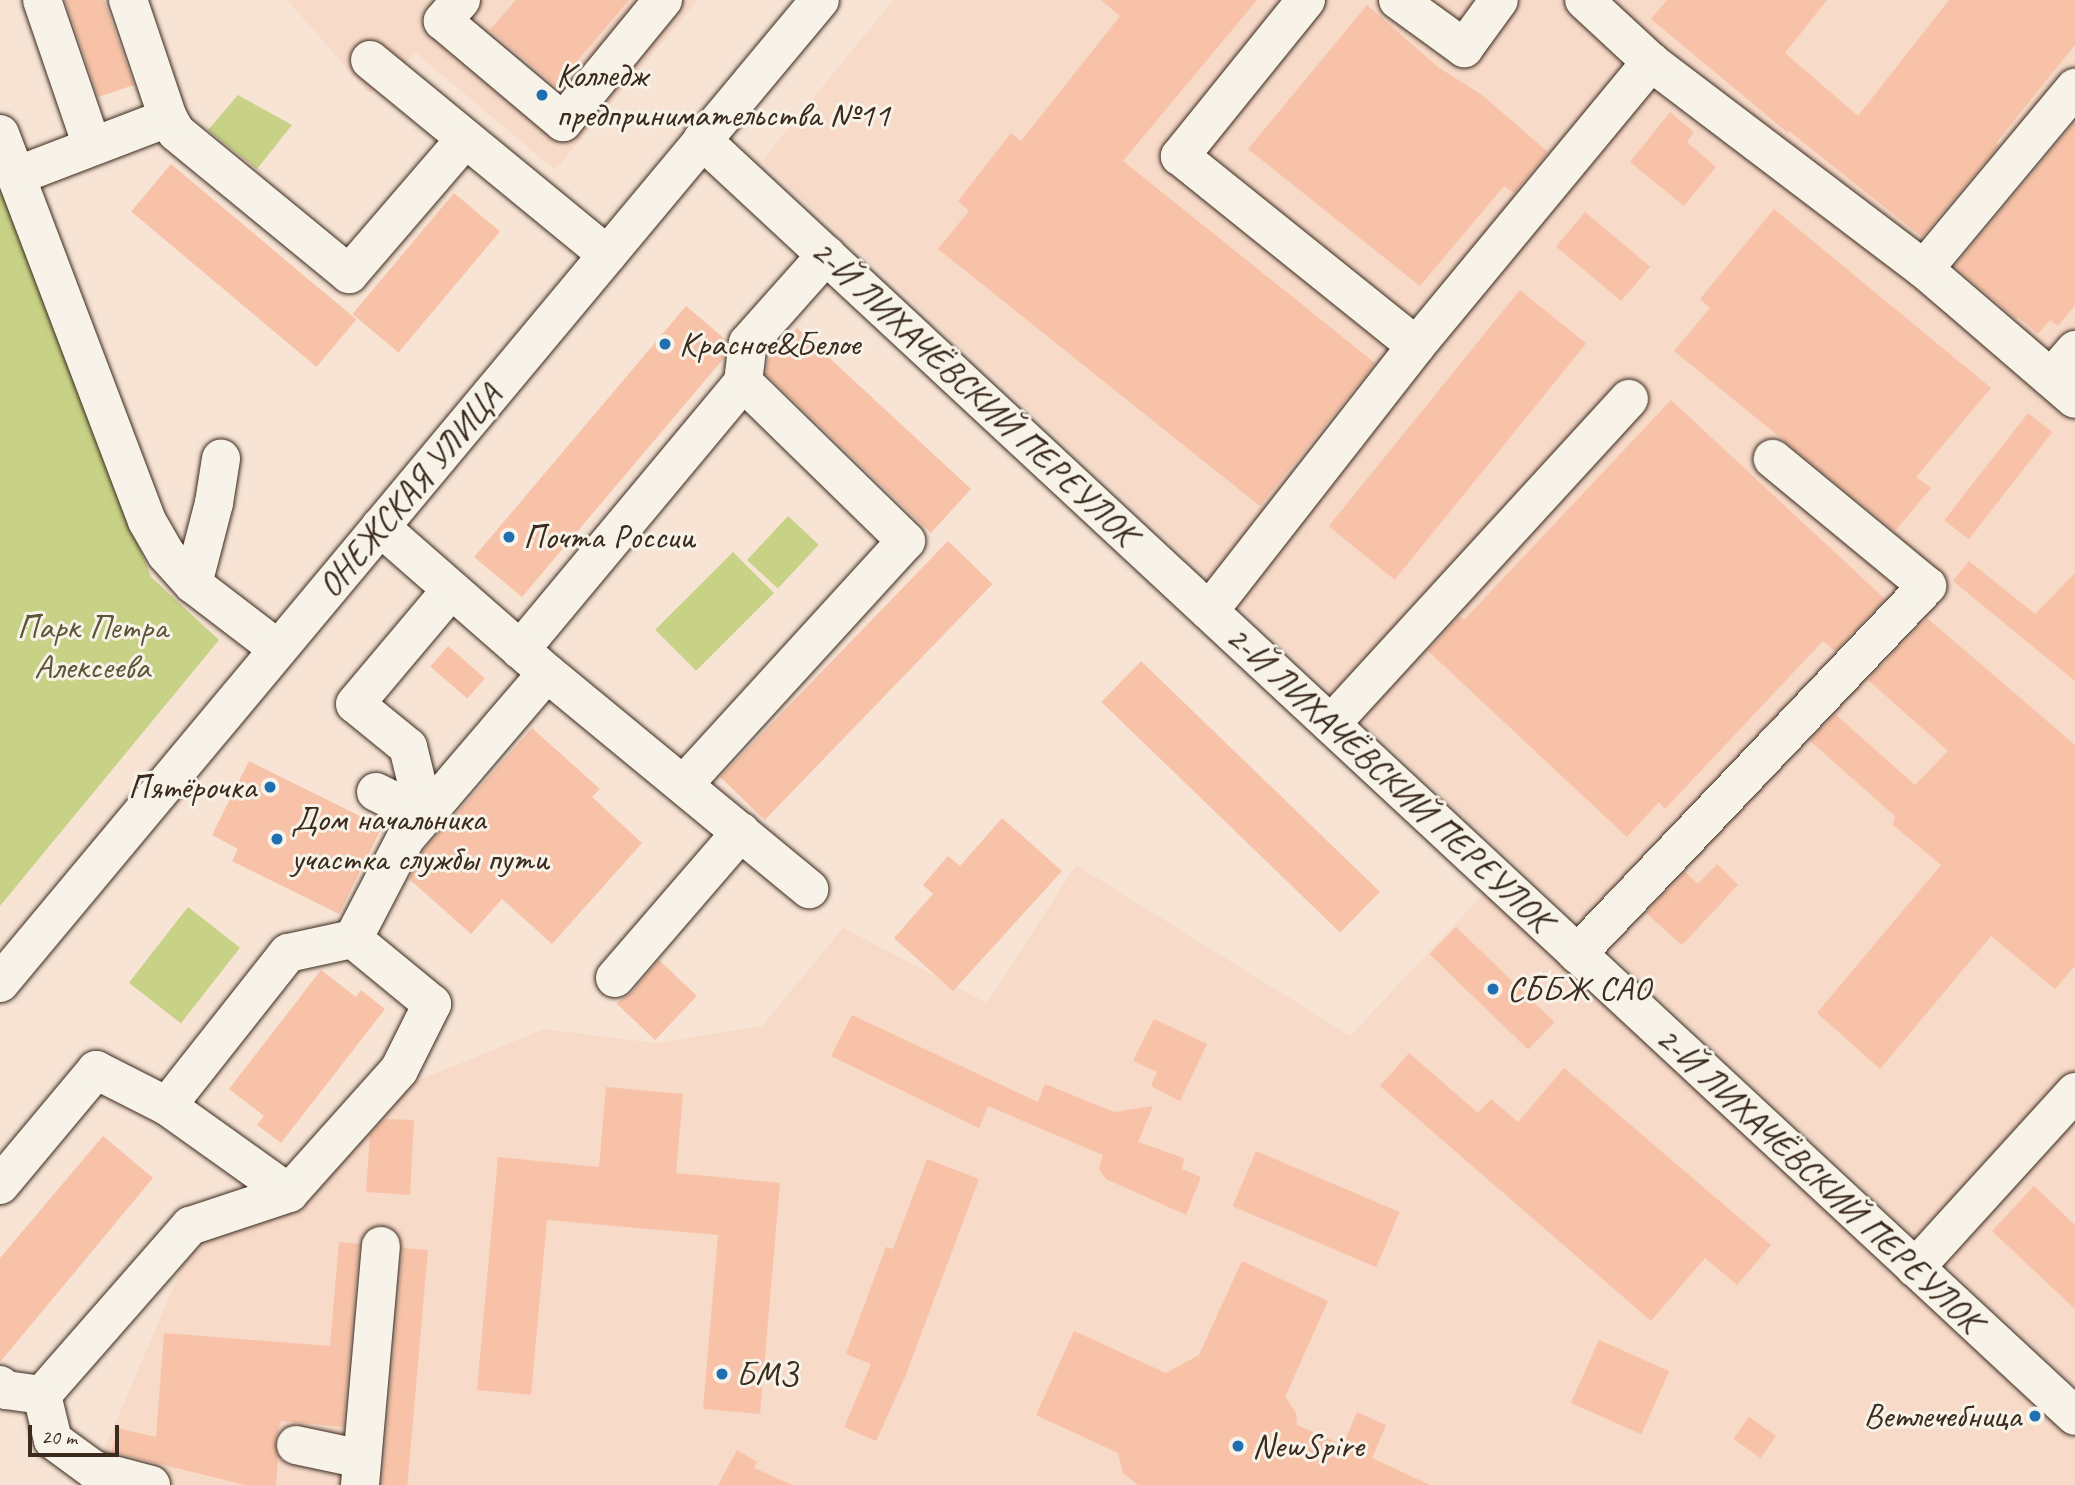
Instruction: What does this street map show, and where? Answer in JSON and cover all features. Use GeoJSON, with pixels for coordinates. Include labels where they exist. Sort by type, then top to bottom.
{"type":"FeatureCollection","features":[{"type":"Feature","properties":{"kind":"street"},"geometry":{"type":"LineString","coordinates":[[41,0],[92,146]]}},
{"type":"Feature","properties":{"kind":"street"},"geometry":{"type":"LineString","coordinates":[[128,0],[168,118],[176,132],[349,274],[465,139]]}},
{"type":"Feature","properties":{"kind":"street"},"geometry":{"type":"LineString","coordinates":[[461,0],[443,21],[563,122],[663,0]]}},
{"type":"Feature","properties":{"kind":"street"},"geometry":{"type":"LineString","coordinates":[[1306,0],[1180,156],[1416,346]]}},
{"type":"Feature","properties":{"kind":"street"},"geometry":{"type":"LineString","coordinates":[[1398,0],[1464,48],[1499,0]]}},
{"type":"Feature","properties":{"kind":"street"},"geometry":{"type":"LineString","coordinates":[[1584,0],[1651,62],[2067,376]]}},
{"type":"Feature","properties":{"kind":"street","name":"ОНЕЖСКАЯ УЛИЦА"},"geometry":{"type":"LineString","coordinates":[[0,983],[702,140],[806,5]]}},
{"type":"Feature","properties":{"kind":"street"},"geometry":{"type":"LineString","coordinates":[[369,60],[607,255]]}},
{"type":"Feature","properties":{"kind":"street"},"geometry":{"type":"LineString","coordinates":[[1209,611],[1416,346],[1651,62]]}},
{"type":"Feature","properties":{"kind":"street"},"geometry":{"type":"LineString","coordinates":[[1924,269],[2075,88]]}},
{"type":"Feature","properties":{"kind":"street"},"geometry":{"type":"LineString","coordinates":[[16,176],[168,118]]}},
{"type":"Feature","properties":{"kind":"street"},"geometry":{"type":"LineString","coordinates":[[0,134],[148,521],[166,554],[193,584],[278,649]]}},
{"type":"Feature","properties":{"kind":"street","name":"2-Й ЛИХАЧЁВСКИЙ ПЕРЕУЛОК"},"geometry":{"type":"LineString","coordinates":[[702,140],[2075,1416]]}},
{"type":"Feature","properties":{"kind":"street"},"geometry":{"type":"LineString","coordinates":[[353,939],[405,839],[425,816],[534,662],[743,382],[748,343],[826,255]]}},
{"type":"Feature","properties":{"kind":"street"},"geometry":{"type":"LineString","coordinates":[[684,784],[906,541],[743,382]]}},
{"type":"Feature","properties":{"kind":"street"},"geometry":{"type":"LineString","coordinates":[[1331,724],[1629,399]]}},
{"type":"Feature","properties":{"kind":"street"},"geometry":{"type":"LineString","coordinates":[[193,584],[214,503],[221,459]]}},
{"type":"Feature","properties":{"kind":"street"},"geometry":{"type":"LineString","coordinates":[[1577,954],[1927,586],[1773,459]]}},
{"type":"Feature","properties":{"kind":"street"},"geometry":{"type":"LineString","coordinates":[[380,527],[534,662],[808,889]]}},
{"type":"Feature","properties":{"kind":"street"},"geometry":{"type":"LineString","coordinates":[[425,816],[408,747],[355,704],[451,590]]}},
{"type":"Feature","properties":{"kind":"street"},"geometry":{"type":"LineString","coordinates":[[376,792],[425,816]]}},
{"type":"Feature","properties":{"kind":"street"},"geometry":{"type":"LineString","coordinates":[[615,978],[741,832]]}},
{"type":"Feature","properties":{"kind":"street"},"geometry":{"type":"LineString","coordinates":[[167,1105],[288,953],[353,939]]}},
{"type":"Feature","properties":{"kind":"street"},"geometry":{"type":"LineString","coordinates":[[42,1395],[190,1226],[289,1193],[399,1070],[432,1004],[353,939]]}},
{"type":"Feature","properties":{"kind":"street"},"geometry":{"type":"LineString","coordinates":[[0,1185],[96,1070],[167,1105],[289,1193]]}},
{"type":"Feature","properties":{"kind":"street"},"geometry":{"type":"LineString","coordinates":[[1915,1268],[2075,1092]]}},
{"type":"Feature","properties":{"kind":"street"},"geometry":{"type":"LineString","coordinates":[[296,1446],[361,1472],[381,1246]]}},
{"type":"Feature","properties":{"kind":"street"},"geometry":{"type":"LineString","coordinates":[[0,1385],[6,1390],[42,1395]]}},
{"type":"Feature","properties":{"kind":"street"},"geometry":{"type":"LineString","coordinates":[[42,1395],[52,1440],[94,1470],[151,1485]]}},
{"type":"Feature","properties":{"kind":"shaded area","name":"Колледж предпринимательства №11"},"geometry":{"type":"Polygon","coordinates":[[[287,0],[698,0],[555,170],[416,53],[369,93],[287,0]]]}},
{"type":"Feature","properties":{"kind":"shaded area"},"geometry":{"type":"Polygon","coordinates":[[[893,0],[2075,0],[2075,1386],[762,161],[893,0]]]}},
{"type":"Feature","properties":{"kind":"shaded area"},"geometry":{"type":"Polygon","coordinates":[[[1076,865],[1350,1036],[1487,890],[2075,1441],[2075,1485],[89,1485],[194,1239],[385,1094],[544,1029],[654,1043],[762,1026],[843,928],[987,1003],[1076,865]]]}},
{"type":"Feature","properties":{"kind":"green space"},"geometry":{"type":"Polygon","coordinates":[[[238,95],[292,125],[257,169],[208,130],[238,95]]]}},
{"type":"Feature","properties":{"kind":"green space","name":"Парк Петра Алексеева"},"geometry":{"type":"Polygon","coordinates":[[[0,184],[151,577],[219,640],[0,906],[0,184]]]}},
{"type":"Feature","properties":{"kind":"green space"},"geometry":{"type":"Polygon","coordinates":[[[788,516],[819,545],[778,589],[747,560],[788,516]]]}},
{"type":"Feature","properties":{"kind":"green space"},"geometry":{"type":"Polygon","coordinates":[[[733,552],[774,593],[696,671],[655,630],[733,552]]]}},
{"type":"Feature","properties":{"kind":"green space"},"geometry":{"type":"Polygon","coordinates":[[[188,907],[240,948],[181,1023],[129,983],[188,907]]]}},
{"type":"Feature","properties":{"kind":"building"},"geometry":{"type":"Polygon","coordinates":[[[65,0],[104,0],[134,85],[98,97],[65,0]]]}},
{"type":"Feature","properties":{"kind":"building"},"geometry":{"type":"Polygon","coordinates":[[[516,0],[629,0],[556,86],[490,30],[516,0]]]}},
{"type":"Feature","properties":{"kind":"building"},"geometry":{"type":"Polygon","coordinates":[[[1101,0],[1257,0],[1123,161],[1375,363],[1260,506],[938,249],[969,211],[958,201],[1011,133],[1021,141],[1120,16],[1101,0]]]}},
{"type":"Feature","properties":{"kind":"building"},"geometry":{"type":"Polygon","coordinates":[[[1667,0],[1827,0],[1785,53],[1858,116],[1949,0],[2075,0],[2075,45],[1996,143],[1999,145],[1922,237],[1789,131],[1788,133],[1651,19],[1667,0]]]}},
{"type":"Feature","properties":{"kind":"building"},"geometry":{"type":"Polygon","coordinates":[[[1367,5],[1438,67],[1482,95],[1548,152],[1514,193],[1504,186],[1420,286],[1248,149],[1367,5]]]}},
{"type":"Feature","properties":{"kind":"building"},"geometry":{"type":"Polygon","coordinates":[[[1670,112],[1694,132],[1687,142],[1716,167],[1684,206],[1630,162],[1670,112]]]}},
{"type":"Feature","properties":{"kind":"building"},"geometry":{"type":"Polygon","coordinates":[[[2075,122],[2075,305],[2058,326],[2050,320],[2038,334],[2018,317],[2016,319],[1955,266],[2075,122]]]}},
{"type":"Feature","properties":{"kind":"building"},"geometry":{"type":"Polygon","coordinates":[[[171,164],[356,320],[317,367],[131,211],[171,164]]]}},
{"type":"Feature","properties":{"kind":"building"},"geometry":{"type":"Polygon","coordinates":[[[454,193],[500,232],[398,353],[352,314],[454,193]]]}},
{"type":"Feature","properties":{"kind":"building"},"geometry":{"type":"Polygon","coordinates":[[[1774,209],[1991,388],[1916,477],[1931,488],[1895,531],[1674,351],[1710,308],[1700,299],[1774,209]]]}},
{"type":"Feature","properties":{"kind":"building"},"geometry":{"type":"Polygon","coordinates":[[[1585,212],[1650,267],[1621,301],[1556,246],[1585,212]]]}},
{"type":"Feature","properties":{"kind":"building"},"geometry":{"type":"Polygon","coordinates":[[[1520,290],[1586,343],[1395,580],[1329,526],[1520,290]]]}},
{"type":"Feature","properties":{"kind":"building"},"geometry":{"type":"Polygon","coordinates":[[[686,306],[726,340],[724,358],[522,597],[474,557],[686,306]]]}},
{"type":"Feature","properties":{"kind":"building"},"geometry":{"type":"Polygon","coordinates":[[[797,328],[971,489],[931,533],[766,374],[768,360],[797,328]]]}},
{"type":"Feature","properties":{"kind":"building"},"geometry":{"type":"Polygon","coordinates":[[[1671,400],[1885,599],[1835,651],[1823,641],[1665,809],[1659,802],[1627,837],[1428,651],[1460,616],[1464,620],[1671,400]]]}},
{"type":"Feature","properties":{"kind":"building"},"geometry":{"type":"Polygon","coordinates":[[[2028,413],[2052,432],[1969,539],[1944,520],[2028,413]]]}},
{"type":"Feature","properties":{"kind":"building"},"geometry":{"type":"Polygon","coordinates":[[[948,541],[993,584],[765,820],[720,777],[948,541]]]}},
{"type":"Feature","properties":{"kind":"building"},"geometry":{"type":"Polygon","coordinates":[[[1969,561],[2035,614],[2075,573],[2075,681],[1953,581],[1969,561]]]}},
{"type":"Feature","properties":{"kind":"building"},"geometry":{"type":"Polygon","coordinates":[[[1927,618],[2075,745],[2075,966],[2055,989],[1991,936],[1880,1069],[1817,1013],[1941,865],[1893,825],[1895,816],[1810,741],[1835,714],[1915,785],[1948,751],[1868,680],[1927,618]]]}},
{"type":"Feature","properties":{"kind":"building"},"geometry":{"type":"Polygon","coordinates":[[[448,646],[485,678],[467,699],[430,666],[448,646]]]}},
{"type":"Feature","properties":{"kind":"building"},"geometry":{"type":"Polygon","coordinates":[[[1141,661],[1380,892],[1340,933],[1101,702],[1141,661]]]}},
{"type":"Feature","properties":{"kind":"building"},"geometry":{"type":"Polygon","coordinates":[[[532,728],[600,789],[592,797],[642,843],[552,944],[502,899],[471,934],[409,879],[423,851],[532,728]]]}},
{"type":"Feature","properties":{"kind":"building","name":"Дом начальника участка службы пути"},"geometry":{"type":"Polygon","coordinates":[[[249,761],[382,827],[339,914],[232,861],[238,849],[212,835],[249,761]]]}},
{"type":"Feature","properties":{"kind":"building"},"geometry":{"type":"Polygon","coordinates":[[[1002,818],[1062,871],[953,991],[894,938],[933,894],[923,885],[948,856],[960,866],[1002,818]]]}},
{"type":"Feature","properties":{"kind":"building"},"geometry":{"type":"Polygon","coordinates":[[[1717,864],[1738,885],[1682,945],[1646,913],[1685,872],[1698,884],[1717,864]]]}},
{"type":"Feature","properties":{"kind":"building","name":"СББЖ САО"},"geometry":{"type":"Polygon","coordinates":[[[1456,927],[1555,1022],[1528,1050],[1430,954],[1456,927]]]}},
{"type":"Feature","properties":{"kind":"building"},"geometry":{"type":"Polygon","coordinates":[[[659,960],[697,996],[655,1040],[616,1003],[632,992],[659,960]]]}},
{"type":"Feature","properties":{"kind":"building"},"geometry":{"type":"Polygon","coordinates":[[[321,970],[356,997],[361,990],[385,1009],[281,1143],[257,1125],[264,1116],[229,1089],[321,970]]]}},
{"type":"Feature","properties":{"kind":"building"},"geometry":{"type":"Polygon","coordinates":[[[852,1015],[1038,1102],[1045,1084],[1114,1112],[1153,1106],[1138,1142],[1184,1158],[1182,1169],[1201,1177],[1186,1215],[1106,1179],[1099,1169],[1103,1155],[988,1106],[979,1128],[831,1056],[852,1015]]]}},
{"type":"Feature","properties":{"kind":"building"},"geometry":{"type":"Polygon","coordinates":[[[1154,1019],[1207,1044],[1180,1101],[1151,1086],[1157,1072],[1133,1061],[1154,1019]]]}},
{"type":"Feature","properties":{"kind":"building"},"geometry":{"type":"Polygon","coordinates":[[[1409,1053],[1478,1113],[1491,1099],[1518,1122],[1564,1068],[1771,1245],[1737,1285],[1705,1258],[1651,1321],[1380,1086],[1409,1053]]]}},
{"type":"Feature","properties":{"kind":"building"},"geometry":{"type":"Polygon","coordinates":[[[606,1087],[683,1094],[676,1173],[780,1183],[760,1414],[703,1409],[718,1235],[547,1220],[531,1395],[477,1390],[498,1157],[599,1167],[606,1087]]]}},
{"type":"Feature","properties":{"kind":"building"},"geometry":{"type":"Polygon","coordinates":[[[385,1119],[414,1120],[410,1195],[366,1192],[370,1135],[385,1119]]]}},
{"type":"Feature","properties":{"kind":"building"},"geometry":{"type":"Polygon","coordinates":[[[103,1136],[153,1178],[0,1362],[0,1258],[103,1136]]]}},
{"type":"Feature","properties":{"kind":"building"},"geometry":{"type":"Polygon","coordinates":[[[1256,1151],[1400,1212],[1376,1267],[1233,1206],[1256,1151]]]}},
{"type":"Feature","properties":{"kind":"building"},"geometry":{"type":"Polygon","coordinates":[[[927,1159],[979,1179],[905,1377],[876,1441],[844,1427],[871,1364],[846,1354],[886,1247],[893,1249],[927,1159]]]}},
{"type":"Feature","properties":{"kind":"building"},"geometry":{"type":"Polygon","coordinates":[[[2034,1186],[2075,1225],[2075,1309],[1992,1231],[2034,1186]]]}},
{"type":"Feature","properties":{"kind":"building"},"geometry":{"type":"Polygon","coordinates":[[[339,1242],[359,1244],[343,1427],[281,1421],[275,1441],[278,1457],[276,1485],[245,1485],[112,1452],[117,1428],[156,1437],[164,1333],[330,1346],[339,1242]]]}},
{"type":"Feature","properties":{"kind":"building"},"geometry":{"type":"Polygon","coordinates":[[[403,1248],[428,1250],[407,1485],[382,1485],[403,1248]]]}},
{"type":"Feature","properties":{"kind":"building"},"geometry":{"type":"Polygon","coordinates":[[[1242,1261],[1328,1301],[1285,1397],[1296,1413],[1297,1425],[1343,1445],[1357,1412],[1386,1425],[1372,1458],[1430,1485],[1138,1485],[1123,1473],[1118,1453],[1036,1415],[1074,1331],[1166,1373],[1199,1355],[1242,1261]]]}},
{"type":"Feature","properties":{"kind":"building"},"geometry":{"type":"Polygon","coordinates":[[[1599,1340],[1669,1371],[1641,1434],[1571,1403],[1599,1340]]]}},
{"type":"Feature","properties":{"kind":"building"},"geometry":{"type":"Polygon","coordinates":[[[1749,1417],[1776,1436],[1761,1458],[1734,1439],[1749,1417]]]}},
{"type":"Feature","properties":{"kind":"building"},"geometry":{"type":"Polygon","coordinates":[[[737,1450],[757,1462],[754,1468],[792,1485],[718,1485],[737,1450]]]}},
{"type":"Feature","properties":{"kind":"place","name":"Колледж предпринимательства №11"},"geometry":{"type":"Point","coordinates":[542,95]}},
{"type":"Feature","properties":{"kind":"place","name":"Красное&Белое"},"geometry":{"type":"Point","coordinates":[665,344]}},
{"type":"Feature","properties":{"kind":"place","name":"Почта России"},"geometry":{"type":"Point","coordinates":[509,537]}},
{"type":"Feature","properties":{"kind":"place","name":"Пятёрочка"},"geometry":{"type":"Point","coordinates":[270,787]}},
{"type":"Feature","properties":{"kind":"place","name":"Дом начальника участка службы пути"},"geometry":{"type":"Point","coordinates":[277,839]}},
{"type":"Feature","properties":{"kind":"place","name":"СББЖ САО"},"geometry":{"type":"Point","coordinates":[1493,989]}},
{"type":"Feature","properties":{"kind":"place","name":"БМЗ"},"geometry":{"type":"Point","coordinates":[722,1374]}},
{"type":"Feature","properties":{"kind":"place","name":"Ветлечебница"},"geometry":{"type":"Point","coordinates":[2035,1416]}},
{"type":"Feature","properties":{"kind":"place","name":"NewSpire"},"geometry":{"type":"Point","coordinates":[1238,1446]}}]}
